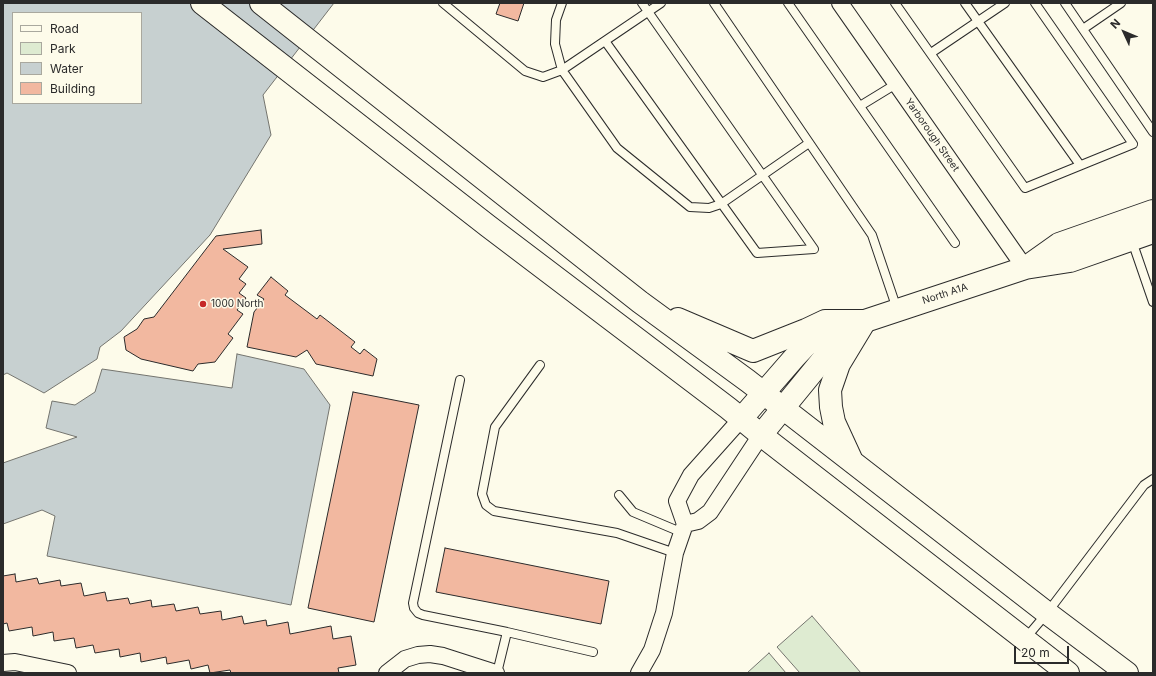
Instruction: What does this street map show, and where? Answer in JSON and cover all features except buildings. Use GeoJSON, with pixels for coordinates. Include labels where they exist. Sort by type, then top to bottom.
{"type":"FeatureCollection","features":[{"type":"Feature","properties":{"kind":"main road"},"geometry":{"type":"LineString","coordinates":[[202,3],[488,226],[741,419],[1068,673]]}},
{"type":"Feature","properties":{"kind":"main road"},"geometry":{"type":"LineString","coordinates":[[261,3],[640,302],[764,393],[1047,613],[1128,673]]}},
{"type":"Feature","properties":{"kind":"main road","name":"North A1A"},"geometry":{"type":"LineString","coordinates":[[1025,268],[1059,244],[1153,211]]}},
{"type":"Feature","properties":{"kind":"main road","name":"North A1A"},"geometry":{"type":"LineString","coordinates":[[741,419],[810,341],[828,331],[865,321],[1025,268],[1070,262],[1153,232]]}},
{"type":"Feature","properties":{"kind":"main road"},"geometry":{"type":"LineString","coordinates":[[640,302],[753,351],[825,321],[865,321]]}},
{"type":"Feature","properties":{"kind":"main road"},"geometry":{"type":"LineString","coordinates":[[852,462],[834,422],[830,390],[839,364],[865,321]]}},
{"type":"Feature","properties":{"kind":"main road","name":"North A1A"},"geometry":{"type":"LineString","coordinates":[[761,435],[824,358],[865,321]]}},
{"type":"Feature","properties":{"kind":"street","name":"Yarborough Street"},"geometry":{"type":"LineString","coordinates":[[840,3],[1025,268]]}},
{"type":"Feature","properties":{"kind":"street"},"geometry":{"type":"LineString","coordinates":[[639,673],[652,650],[664,613],[676,553],[684,528],[677,501],[690,475],[741,419]]}},
{"type":"Feature","properties":{"kind":"street"},"geometry":{"type":"LineString","coordinates":[[684,528],[698,521],[710,512],[761,435]]}},
{"type":"Feature","properties":{"kind":"street"},"geometry":{"type":"LineString","coordinates":[[386,673],[405,659],[418,655],[430,654],[443,656],[496,673]]}},
{"type":"Feature","properties":{"kind":"street"},"geometry":{"type":"LineString","coordinates":[[3,663],[15,662],[68,673]]}},
{"type":"Feature","properties":{"kind":"lane"},"geometry":{"type":"LineString","coordinates":[[443,3],[526,71],[543,77],[562,70],[661,3]]}},
{"type":"Feature","properties":{"kind":"lane"},"geometry":{"type":"LineString","coordinates":[[562,3],[556,20],[555,44],[562,70],[617,148],[690,207],[709,208],[721,204],[809,144]]}},
{"type":"Feature","properties":{"kind":"lane"},"geometry":{"type":"LineString","coordinates":[[605,41],[757,254],[814,249],[642,3]]}},
{"type":"Feature","properties":{"kind":"lane"},"geometry":{"type":"LineString","coordinates":[[714,3],[872,235],[897,310]]}},
{"type":"Feature","properties":{"kind":"lane"},"geometry":{"type":"LineString","coordinates":[[788,3],[956,243]]}},
{"type":"Feature","properties":{"kind":"lane"},"geometry":{"type":"LineString","coordinates":[[896,3],[1026,188],[1133,144],[1035,3]]}},
{"type":"Feature","properties":{"kind":"lane"},"geometry":{"type":"LineString","coordinates":[[966,3],[1080,165]]}},
{"type":"Feature","properties":{"kind":"lane"},"geometry":{"type":"LineString","coordinates":[[931,53],[1005,3]]}},
{"type":"Feature","properties":{"kind":"lane"},"geometry":{"type":"LineString","coordinates":[[1065,3],[1153,132]]}},
{"type":"Feature","properties":{"kind":"lane"},"geometry":{"type":"LineString","coordinates":[[1083,29],[1121,3]]}},
{"type":"Feature","properties":{"kind":"lane"},"geometry":{"type":"LineString","coordinates":[[860,106],[896,84]]}},
{"type":"Feature","properties":{"kind":"lane"},"geometry":{"type":"LineString","coordinates":[[1131,240],[1153,302]]}},
{"type":"Feature","properties":{"kind":"lane"},"geometry":{"type":"LineString","coordinates":[[540,365],[495,428],[482,494],[486,505],[494,511],[617,533],[676,553]]}},
{"type":"Feature","properties":{"kind":"lane"},"geometry":{"type":"LineString","coordinates":[[460,380],[413,603],[414,608],[418,613],[423,615],[507,632],[593,652]]}},
{"type":"Feature","properties":{"kind":"lane"},"geometry":{"type":"LineString","coordinates":[[1024,640],[1047,613],[1144,485],[1153,479]]}},
{"type":"Feature","properties":{"kind":"lane"},"geometry":{"type":"LineString","coordinates":[[619,495],[632,512],[684,528]]}},
{"type":"Feature","properties":{"kind":"lane"},"geometry":{"type":"LineString","coordinates":[[496,673],[507,632]]}},
{"type":"Feature","properties":{"kind":"green space"},"geometry":{"type":"Polygon","coordinates":[[[812,616],[861,673],[800,673],[777,647],[812,616]]]}},
{"type":"Feature","properties":{"kind":"green space"},"geometry":{"type":"Polygon","coordinates":[[[769,653],[786,673],[747,673],[769,653]]]}},
{"type":"Feature","properties":{"kind":"water"},"geometry":{"type":"Polygon","coordinates":[[[3,3],[334,3],[263,95],[271,135],[210,235],[121,331],[100,347],[97,359],[44,393],[7,373],[3,375],[3,3]]]}},
{"type":"Feature","properties":{"kind":"water"},"geometry":{"type":"Polygon","coordinates":[[[237,354],[304,369],[330,405],[291,605],[47,556],[55,516],[42,510],[3,524],[3,463],[77,437],[46,428],[52,401],[75,405],[95,392],[102,369],[232,388],[237,354]]]}},
{"type":"Feature","properties":{"kind":"place","name":"1000 North"},"geometry":{"type":"Point","coordinates":[203,304]}}]}
